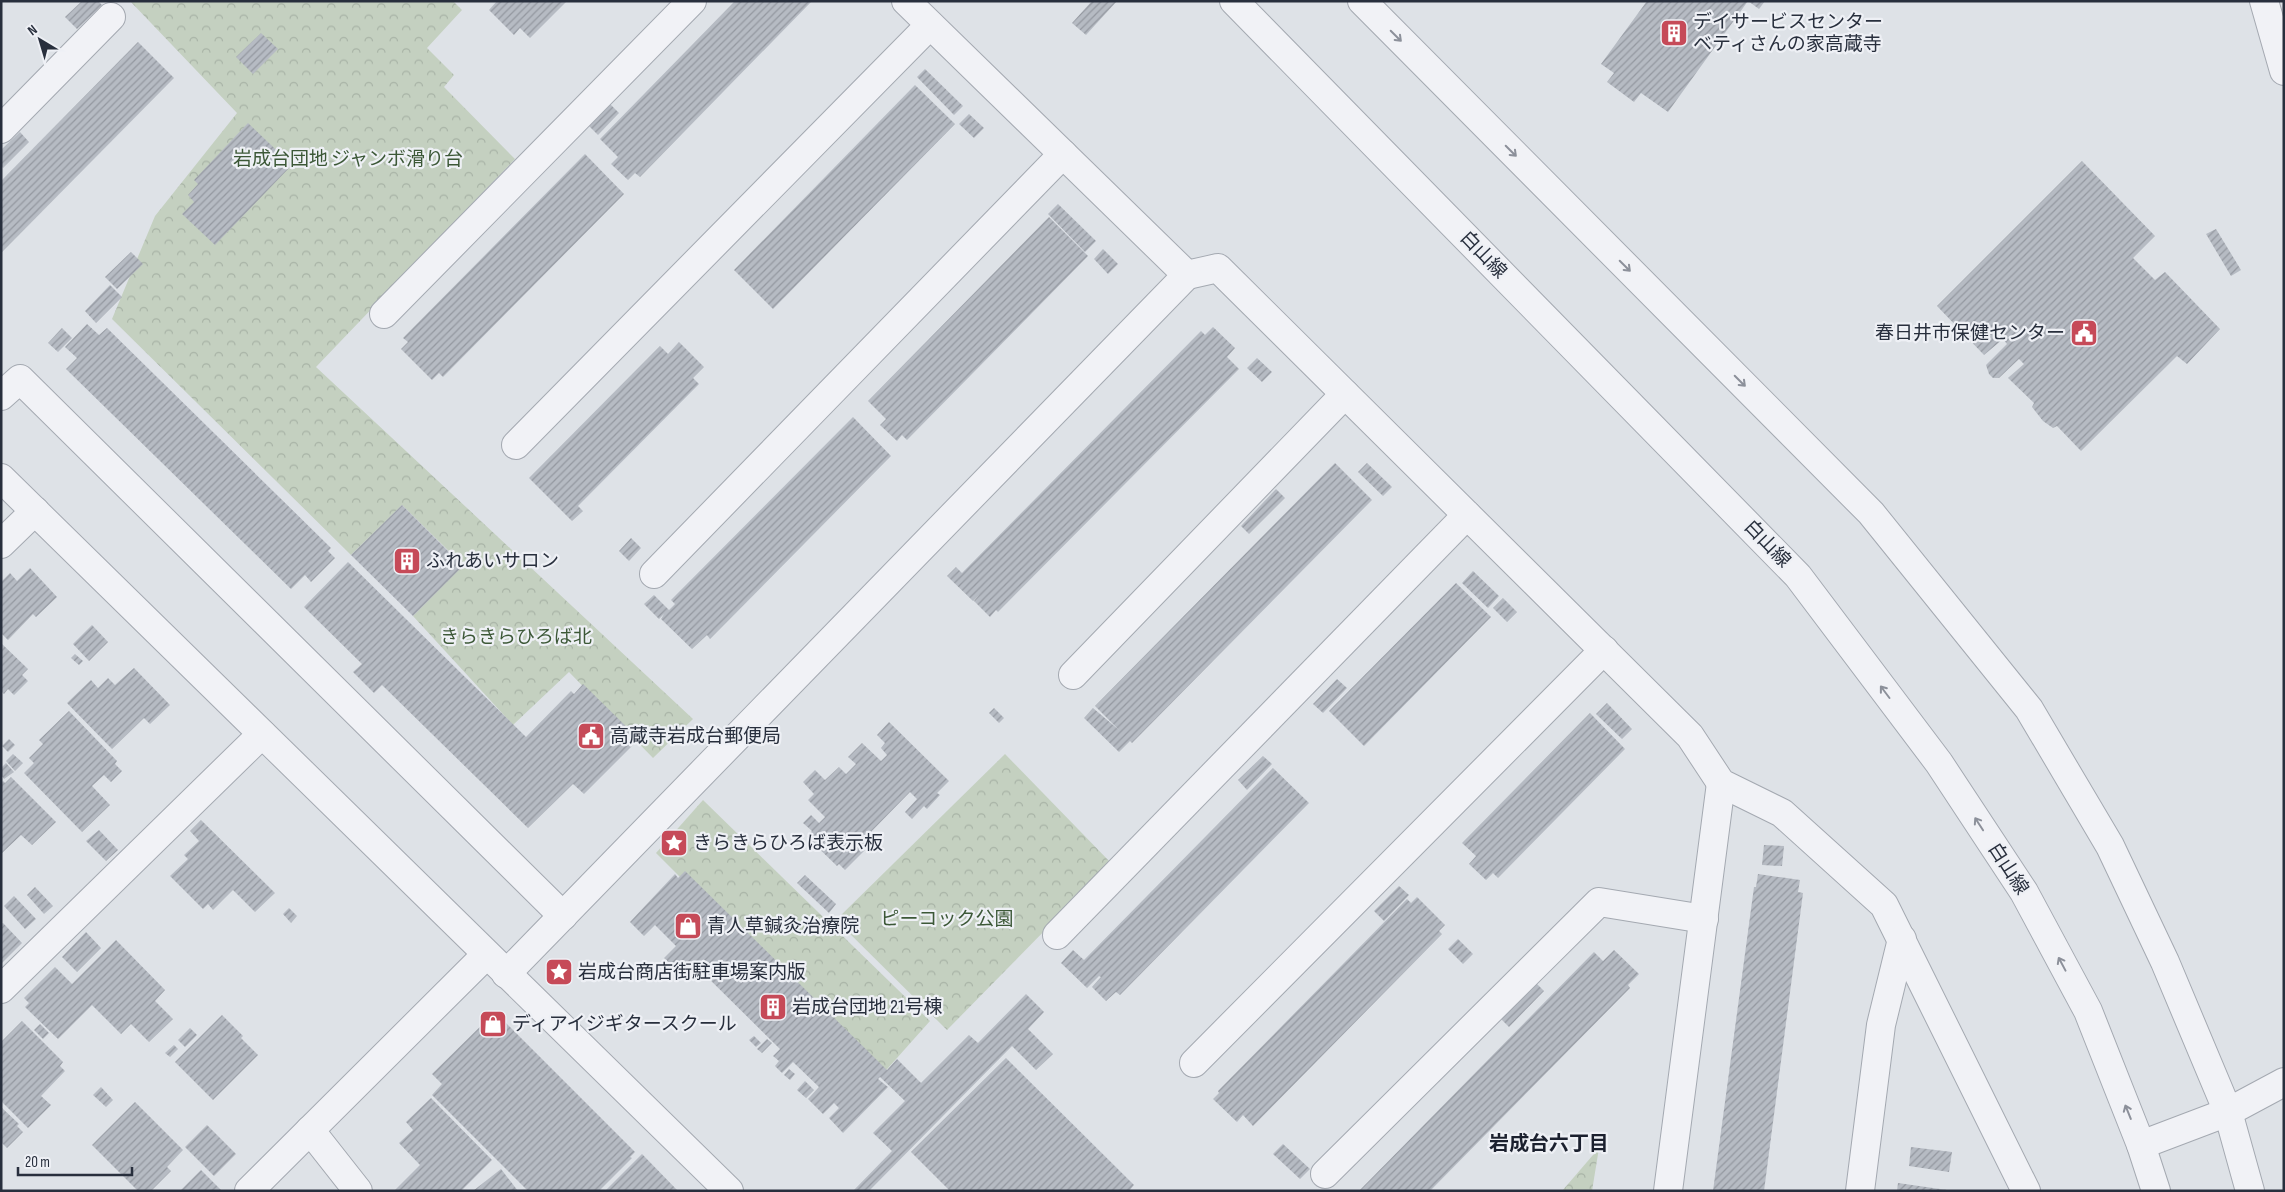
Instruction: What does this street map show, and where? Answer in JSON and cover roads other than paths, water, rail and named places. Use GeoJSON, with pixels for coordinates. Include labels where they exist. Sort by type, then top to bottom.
{"type":"FeatureCollection","features":[{"type":"Feature","properties":{"kind":"street"},"geometry":{"type":"LineString","coordinates":[[384,314],[692,1]]}},
{"type":"Feature","properties":{"kind":"street"},"geometry":{"type":"LineString","coordinates":[[906,1],[1187,275]]}},
{"type":"Feature","properties":{"kind":"street","name":"白山線"},"geometry":{"type":"LineString","coordinates":[[1234,1],[1798,576],[1939,763],[2024,892],[2088,1011],[2141,1145],[2156,1191]]}},
{"type":"Feature","properties":{"kind":"street"},"geometry":{"type":"LineString","coordinates":[[1362,1],[1871,513],[2029,709],[2110,846],[2166,962],[2228,1112],[2250,1191]]}},
{"type":"Feature","properties":{"kind":"street"},"geometry":{"type":"LineString","coordinates":[[2264,1],[2284,71]]}},
{"type":"Feature","properties":{"kind":"street"},"geometry":{"type":"LineString","coordinates":[[1,129],[112,17]]}},
{"type":"Feature","properties":{"kind":"street"},"geometry":{"type":"LineString","coordinates":[[516,445],[930,25]]}},
{"type":"Feature","properties":{"kind":"street"},"geometry":{"type":"LineString","coordinates":[[654,574],[1063,154]]}},
{"type":"Feature","properties":{"kind":"street"},"geometry":{"type":"LineString","coordinates":[[506,974],[1187,275],[1218,268],[1690,736],[1721,783],[1782,812],[1884,905],[2026,1191]]}},
{"type":"Feature","properties":{"kind":"street"},"geometry":{"type":"LineString","coordinates":[[1,396],[20,379],[563,916]]}},
{"type":"Feature","properties":{"kind":"street"},"geometry":{"type":"LineString","coordinates":[[1073,675],[1345,394]]}},
{"type":"Feature","properties":{"kind":"street"},"geometry":{"type":"LineString","coordinates":[[1,478],[729,1191]]}},
{"type":"Feature","properties":{"kind":"street"},"geometry":{"type":"LineString","coordinates":[[1,544],[35,511]]}},
{"type":"Feature","properties":{"kind":"street"},"geometry":{"type":"LineString","coordinates":[[1057,935],[1467,515]]}},
{"type":"Feature","properties":{"kind":"street"},"geometry":{"type":"LineString","coordinates":[[1194,1063],[1604,650]]}},
{"type":"Feature","properties":{"kind":"street"},"geometry":{"type":"LineString","coordinates":[[1,989],[262,734]]}},
{"type":"Feature","properties":{"kind":"street"},"geometry":{"type":"LineString","coordinates":[[1668,1191],[1721,783]]}},
{"type":"Feature","properties":{"kind":"street"},"geometry":{"type":"LineString","coordinates":[[1325,1174],[1599,902],[1704,919]]}},
{"type":"Feature","properties":{"kind":"street"},"geometry":{"type":"LineString","coordinates":[[1860,1191],[1881,1025],[1902,939]]}},
{"type":"Feature","properties":{"kind":"street"},"geometry":{"type":"LineString","coordinates":[[249,1191],[486,955]]}},
{"type":"Feature","properties":{"kind":"street"},"geometry":{"type":"LineString","coordinates":[[2141,1145],[2228,1112],[2284,1082]]}},
{"type":"Feature","properties":{"kind":"street"},"geometry":{"type":"LineString","coordinates":[[310,1130],[358,1191]]}},
{"type":"Feature","properties":{"kind":"place","name":"デイサービスセンター ベティさんの家高蔵寺"},"geometry":{"type":"Point","coordinates":[1674,33]}},
{"type":"Feature","properties":{"kind":"place","name":"春日井市保健センター"},"geometry":{"type":"Point","coordinates":[2084,333]}},
{"type":"Feature","properties":{"kind":"place","name":"ふれあいサロン"},"geometry":{"type":"Point","coordinates":[407,561]}},
{"type":"Feature","properties":{"kind":"place","name":"高蔵寺岩成台郵便局"},"geometry":{"type":"Point","coordinates":[591,736]}},
{"type":"Feature","properties":{"kind":"place","name":"きらきらひろば表示板"},"geometry":{"type":"Point","coordinates":[674,843]}},
{"type":"Feature","properties":{"kind":"place","name":"青人草鍼灸治療院"},"geometry":{"type":"Point","coordinates":[688,926]}},
{"type":"Feature","properties":{"kind":"place","name":"岩成台商店街駐車場案内版"},"geometry":{"type":"Point","coordinates":[559,972]}},
{"type":"Feature","properties":{"kind":"place","name":"岩成台団地 21号棟"},"geometry":{"type":"Point","coordinates":[773,1007]}},
{"type":"Feature","properties":{"kind":"place","name":"ディアイジギタースクール"},"geometry":{"type":"Point","coordinates":[493,1024]}},
{"type":"Feature","properties":{"kind":"district","name":"岩成台六丁目"},"geometry":{"type":"Point","coordinates":[1549,1144]}},
{"type":"Feature","properties":{"kind":"park label","name":"岩成台団地 ジャンボ滑り台"},"geometry":{"type":"Point","coordinates":[348,159]}},
{"type":"Feature","properties":{"kind":"park label","name":"きらきらひろば北"},"geometry":{"type":"Point","coordinates":[516,637]}},
{"type":"Feature","properties":{"kind":"park label","name":"ピーコック公園"},"geometry":{"type":"Point","coordinates":[947,919]}}]}
